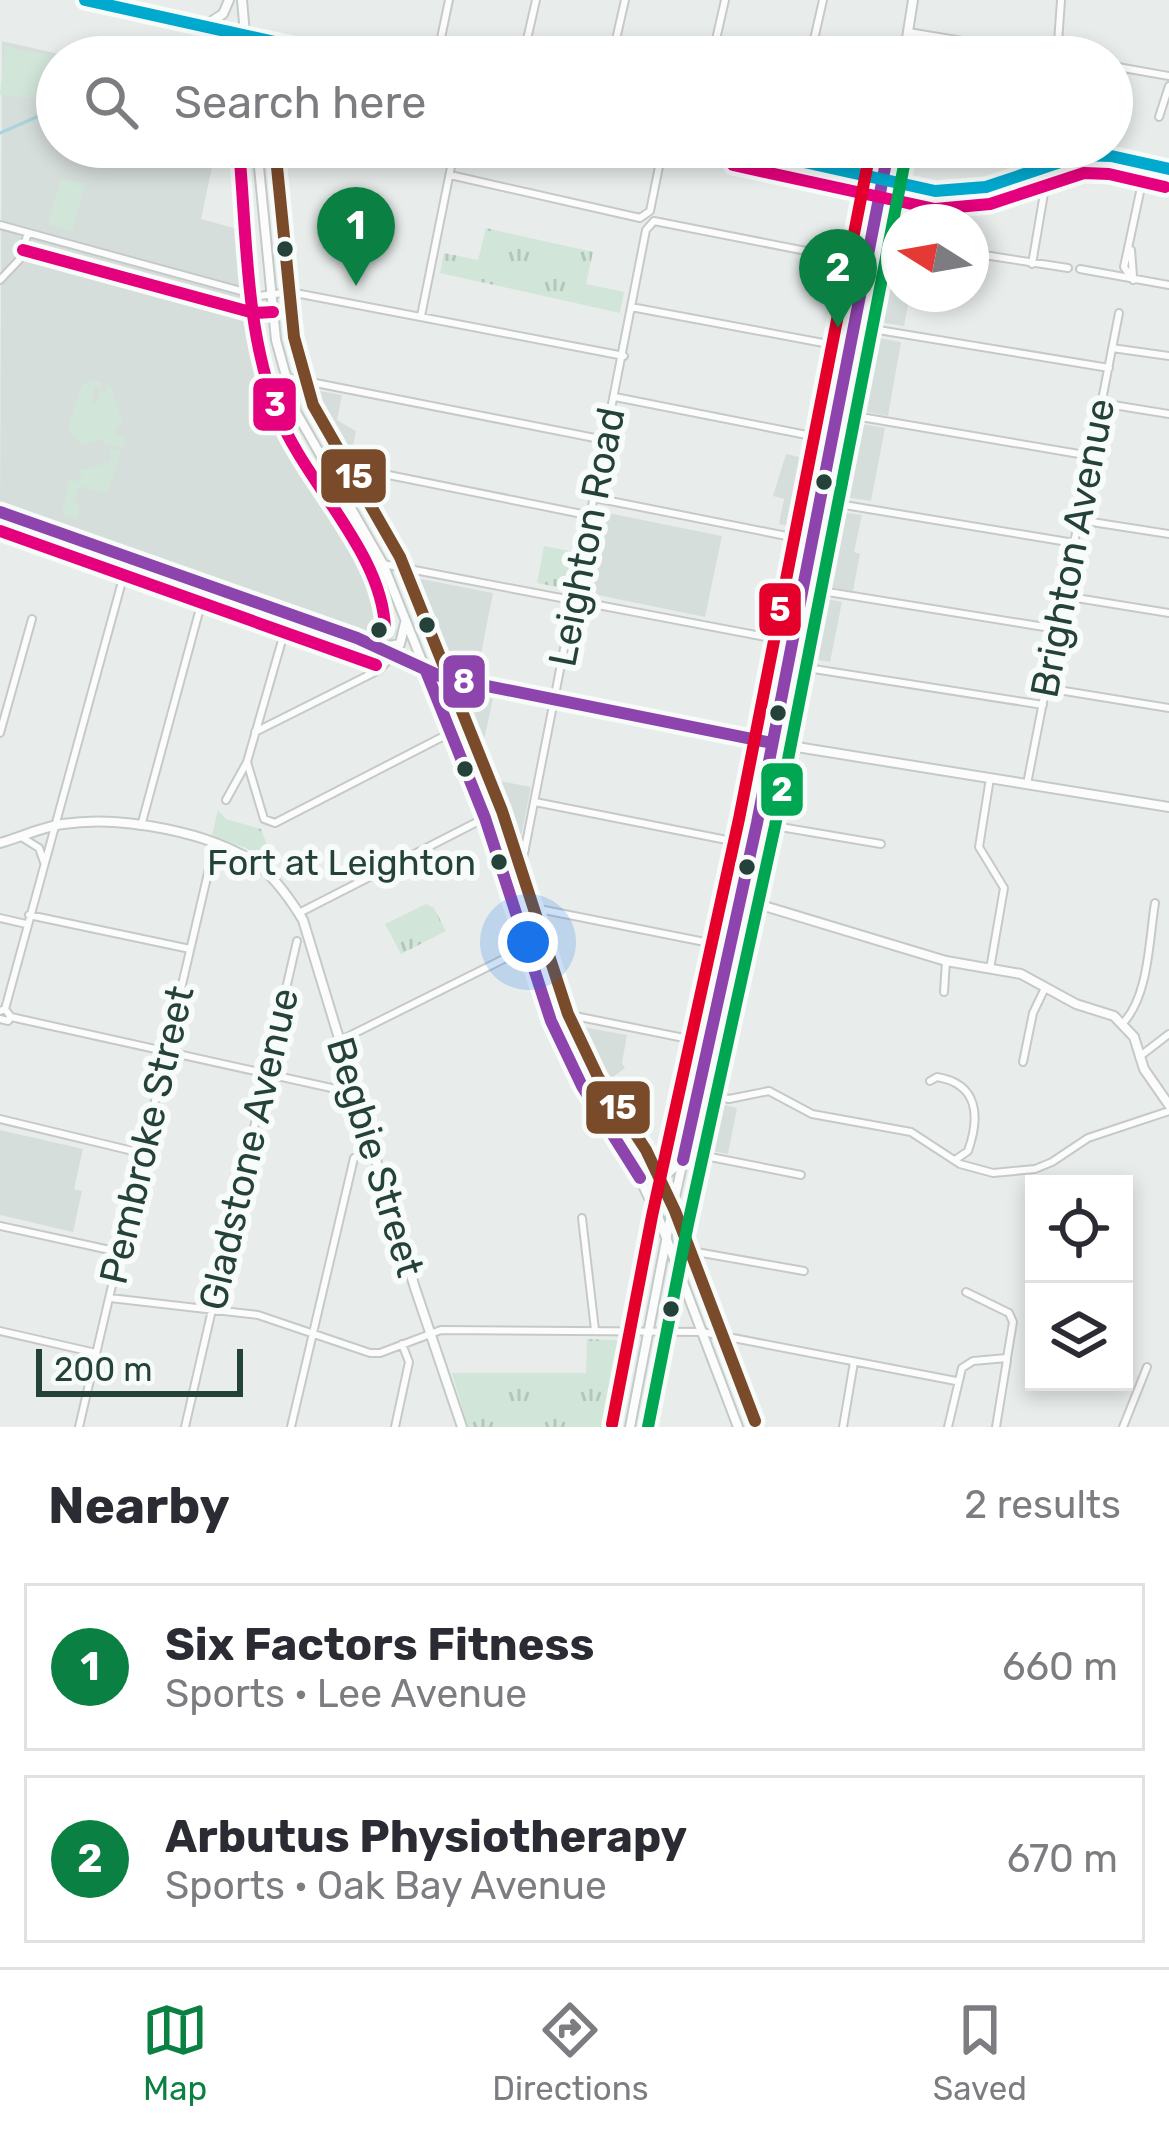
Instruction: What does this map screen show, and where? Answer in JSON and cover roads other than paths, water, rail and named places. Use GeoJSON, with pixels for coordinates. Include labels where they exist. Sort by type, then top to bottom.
{"type":"FeatureCollection","features":[{"type":"Feature","properties":{"kind":"main road"},"geometry":{"type":"LineString","coordinates":[[85,0],[253,36]]}},
{"type":"Feature","properties":{"kind":"main road"},"geometry":{"type":"LineString","coordinates":[[206,25],[223,14],[229,0]]}},
{"type":"Feature","properties":{"kind":"main road"},"geometry":{"type":"LineString","coordinates":[[242,0],[245,34]]}},
{"type":"Feature","properties":{"kind":"main road"},"geometry":{"type":"LineString","coordinates":[[907,36],[913,0]]}},
{"type":"Feature","properties":{"kind":"main road"},"geometry":{"type":"LineString","coordinates":[[1133,161],[1169,170]]}},
{"type":"Feature","properties":{"kind":"main road"},"geometry":{"type":"LineString","coordinates":[[259,168],[270,294],[296,412],[382,564],[405,615],[494,844],[551,1021],[582,1087],[640,1178],[673,1252],[738,1427]]}},
{"type":"Feature","properties":{"kind":"main road"},"geometry":{"type":"LineString","coordinates":[[827,168],[920,190],[965,191],[1038,168]]}},
{"type":"Feature","properties":{"kind":"main road"},"geometry":{"type":"LineString","coordinates":[[630,1427],[757,823],[885,168]]}},
{"type":"Feature","properties":{"kind":"main road"},"geometry":{"type":"LineString","coordinates":[[0,512],[382,648],[466,683],[772,743],[1169,807]]}},
{"type":"Feature","properties":{"kind":"main road"},"geometry":{"type":"LineString","coordinates":[[382,648],[404,640],[405,615]]}},
{"type":"Feature","properties":{"kind":"main road"},"geometry":{"type":"LineString","coordinates":[[440,704],[448,690],[466,683]]}},
{"type":"Feature","properties":{"kind":"main road","name":"Begbie Street"},"geometry":{"type":"LineString","coordinates":[[0,843],[58,824],[98,820],[141,826],[214,843],[263,870],[282,890],[299,913],[462,1427]]}},
{"type":"Feature","properties":{"kind":"main road"},"geometry":{"type":"LineString","coordinates":[[741,898],[946,961],[1021,974],[1076,1004],[1105,1011],[1134,1037],[1148,1077],[1169,1108]]}},
{"type":"Feature","properties":{"kind":"main road"},"geometry":{"type":"LineString","coordinates":[[640,1178],[660,1180],[684,1156]]}},
{"type":"Feature","properties":{"kind":"street"},"geometry":{"type":"LineString","coordinates":[[441,36],[449,0]]}},
{"type":"Feature","properties":{"kind":"street"},"geometry":{"type":"LineString","coordinates":[[528,36],[536,0]]}},
{"type":"Feature","properties":{"kind":"street"},"geometry":{"type":"LineString","coordinates":[[617,36],[625,0]]}},
{"type":"Feature","properties":{"kind":"street"},"geometry":{"type":"LineString","coordinates":[[716,36],[724,0]]}},
{"type":"Feature","properties":{"kind":"street"},"geometry":{"type":"LineString","coordinates":[[815,36],[823,0]]}},
{"type":"Feature","properties":{"kind":"street"},"geometry":{"type":"LineString","coordinates":[[1059,36],[1061,0]]}},
{"type":"Feature","properties":{"kind":"street"},"geometry":{"type":"LineString","coordinates":[[908,32],[932,36]]}},
{"type":"Feature","properties":{"kind":"street"},"geometry":{"type":"LineString","coordinates":[[1133,70],[1169,76]]}},
{"type":"Feature","properties":{"kind":"street"},"geometry":{"type":"LineString","coordinates":[[1159,117],[1169,86]]}},
{"type":"Feature","properties":{"kind":"street"},"geometry":{"type":"LineString","coordinates":[[1133,280],[1130,250],[1146,164]]}},
{"type":"Feature","properties":{"kind":"street"},"geometry":{"type":"LineString","coordinates":[[421,316],[451,168]]}},
{"type":"Feature","properties":{"kind":"street","name":"Leighton Road"},"geometry":{"type":"LineString","coordinates":[[510,890],[518,884],[535,802],[659,168]]}},
{"type":"Feature","properties":{"kind":"street"},"geometry":{"type":"LineString","coordinates":[[1032,263],[1048,168]]}},
{"type":"Feature","properties":{"kind":"street"},"geometry":{"type":"LineString","coordinates":[[450,175],[867,263]]}},
{"type":"Feature","properties":{"kind":"street"},"geometry":{"type":"LineString","coordinates":[[0,225],[260,296],[290,292],[623,356]]}},
{"type":"Feature","properties":{"kind":"street"},"geometry":{"type":"LineString","coordinates":[[0,280],[19,260],[28,232]]}},
{"type":"Feature","properties":{"kind":"street"},"geometry":{"type":"LineString","coordinates":[[872,236],[881,238]]}},
{"type":"Feature","properties":{"kind":"street"},"geometry":{"type":"LineString","coordinates":[[989,256],[1068,268]]}},
{"type":"Feature","properties":{"kind":"street"},"geometry":{"type":"LineString","coordinates":[[1080,269],[1169,285]]}},
{"type":"Feature","properties":{"kind":"street"},"geometry":{"type":"LineString","coordinates":[[631,307],[850,348]]}},
{"type":"Feature","properties":{"kind":"street","name":"Brighton Avenue"},"geometry":{"type":"LineString","coordinates":[[1028,784],[1119,313]]}},
{"type":"Feature","properties":{"kind":"street"},"geometry":{"type":"LineString","coordinates":[[854,326],[1108,368]]}},
{"type":"Feature","properties":{"kind":"street"},"geometry":{"type":"LineString","coordinates":[[1112,348],[1169,356]]}},
{"type":"Feature","properties":{"kind":"street"},"geometry":{"type":"LineString","coordinates":[[285,377],[606,440]]}},
{"type":"Feature","properties":{"kind":"street"},"geometry":{"type":"LineString","coordinates":[[614,397],[832,440]]}},
{"type":"Feature","properties":{"kind":"street"},"geometry":{"type":"LineString","coordinates":[[1102,404],[1169,414]]}},
{"type":"Feature","properties":{"kind":"street"},"geometry":{"type":"LineString","coordinates":[[837,413],[1091,456]]}},
{"type":"Feature","properties":{"kind":"street"},"geometry":{"type":"LineString","coordinates":[[330,471],[339,465],[592,516]]}},
{"type":"Feature","properties":{"kind":"street"},"geometry":{"type":"LineString","coordinates":[[595,498],[812,541]]}},
{"type":"Feature","properties":{"kind":"street"},"geometry":{"type":"LineString","coordinates":[[820,501],[1074,543]]}},
{"type":"Feature","properties":{"kind":"street"},"geometry":{"type":"LineString","coordinates":[[1079,520],[1169,534]]}},
{"type":"Feature","properties":{"kind":"street"},"geometry":{"type":"LineString","coordinates":[[0,1032],[27,919],[58,824],[130,556]]}},
{"type":"Feature","properties":{"kind":"street"},"geometry":{"type":"LineString","coordinates":[[382,564],[792,642]]}},
{"type":"Feature","properties":{"kind":"street"},"geometry":{"type":"LineString","coordinates":[[141,826],[207,585]]}},
{"type":"Feature","properties":{"kind":"street"},"geometry":{"type":"LineString","coordinates":[[803,588],[1057,629]]}},
{"type":"Feature","properties":{"kind":"street"},"geometry":{"type":"LineString","coordinates":[[1064,596],[1169,613]]}},
{"type":"Feature","properties":{"kind":"street"},"geometry":{"type":"LineString","coordinates":[[226,800],[247,762],[289,616]]}},
{"type":"Feature","properties":{"kind":"street"},"geometry":{"type":"LineString","coordinates":[[0,733],[32,619]]}},
{"type":"Feature","properties":{"kind":"street"},"geometry":{"type":"LineString","coordinates":[[255,732],[379,670],[394,654]]}},
{"type":"Feature","properties":{"kind":"street"},"geometry":{"type":"LineString","coordinates":[[788,664],[1043,705]]}},
{"type":"Feature","properties":{"kind":"street"},"geometry":{"type":"LineString","coordinates":[[1046,688],[1169,708]]}},
{"type":"Feature","properties":{"kind":"street"},"geometry":{"type":"LineString","coordinates":[[247,762],[269,823],[452,732]]}},
{"type":"Feature","properties":{"kind":"street"},"geometry":{"type":"LineString","coordinates":[[990,778],[980,848],[1000,879],[1004,897],[990,969]]}},
{"type":"Feature","properties":{"kind":"street"},"geometry":{"type":"LineString","coordinates":[[535,802],[752,845]]}},
{"type":"Feature","properties":{"kind":"street"},"geometry":{"type":"LineString","coordinates":[[299,913],[477,822]]}},
{"type":"Feature","properties":{"kind":"street"},"geometry":{"type":"LineString","coordinates":[[757,823],[881,844]]}},
{"type":"Feature","properties":{"kind":"street"},"geometry":{"type":"LineString","coordinates":[[19,837],[39,848],[44,866]]}},
{"type":"Feature","properties":{"kind":"street","name":"Pembroke Street"},"geometry":{"type":"LineString","coordinates":[[79,1427],[214,843]]}},
{"type":"Feature","properties":{"kind":"street"},"geometry":{"type":"LineString","coordinates":[[494,844],[525,850]]}},
{"type":"Feature","properties":{"kind":"street"},"geometry":{"type":"LineString","coordinates":[[1123,1023],[1142,982],[1156,903]]}},
{"type":"Feature","properties":{"kind":"street"},"geometry":{"type":"LineString","coordinates":[[517,912],[535,908],[730,947]]}},
{"type":"Feature","properties":{"kind":"street"},"geometry":{"type":"LineString","coordinates":[[0,918],[190,949]]}},
{"type":"Feature","properties":{"kind":"street","name":"Gladstone Avenue"},"geometry":{"type":"LineString","coordinates":[[185,1427],[297,941]]}},
{"type":"Feature","properties":{"kind":"street"},"geometry":{"type":"LineString","coordinates":[[339,1042],[526,948]]}},
{"type":"Feature","properties":{"kind":"street"},"geometry":{"type":"LineString","coordinates":[[944,992],[946,961]]}},
{"type":"Feature","properties":{"kind":"street"},"geometry":{"type":"LineString","coordinates":[[1023,1062],[1033,1013],[1047,985]]}},
{"type":"Feature","properties":{"kind":"street"},"geometry":{"type":"LineString","coordinates":[[551,1021],[570,1015],[709,1043]]}},
{"type":"Feature","properties":{"kind":"street"},"geometry":{"type":"LineString","coordinates":[[4,1016],[354,1093]]}},
{"type":"Feature","properties":{"kind":"street"},"geometry":{"type":"LineString","coordinates":[[1139,1057],[1169,1034]]}},
{"type":"Feature","properties":{"kind":"street"},"geometry":{"type":"LineString","coordinates":[[930,1081],[937,1077],[957,1083],[972,1097],[976,1111],[968,1151],[955,1160]]}},
{"type":"Feature","properties":{"kind":"street"},"geometry":{"type":"LineString","coordinates":[[698,1093],[729,1100],[769,1090],[812,1114],[911,1132],[955,1160],[993,1173],[1035,1169],[1088,1138],[1169,1108]]}},
{"type":"Feature","properties":{"kind":"street"},"geometry":{"type":"LineString","coordinates":[[0,1119],[142,1153]]}},
{"type":"Feature","properties":{"kind":"street"},"geometry":{"type":"LineString","coordinates":[[291,1427],[354,1158],[371,1150]]}},
{"type":"Feature","properties":{"kind":"street"},"geometry":{"type":"LineString","coordinates":[[684,1156],[801,1175]]}},
{"type":"Feature","properties":{"kind":"street"},"geometry":{"type":"LineString","coordinates":[[582,1218],[595,1330]]}},
{"type":"Feature","properties":{"kind":"street"},"geometry":{"type":"LineString","coordinates":[[0,1226],[119,1252]]}},
{"type":"Feature","properties":{"kind":"street"},"geometry":{"type":"LineString","coordinates":[[673,1252],[685,1250],[804,1271]]}},
{"type":"Feature","properties":{"kind":"street"},"geometry":{"type":"LineString","coordinates":[[966,1292],[1012,1318],[996,1427]]}},
{"type":"Feature","properties":{"kind":"street"},"geometry":{"type":"LineString","coordinates":[[110,1298],[258,1315],[370,1353],[441,1330],[702,1332],[956,1381]]}},
{"type":"Feature","properties":{"kind":"street"},"geometry":{"type":"LineString","coordinates":[[0,1331],[97,1353]]}},
{"type":"Feature","properties":{"kind":"street"},"geometry":{"type":"LineString","coordinates":[[712,1354],[715,1344],[726,1338]]}},
{"type":"Feature","properties":{"kind":"street"},"geometry":{"type":"LineString","coordinates":[[395,1427],[410,1362],[402,1344]]}},
{"type":"Feature","properties":{"kind":"street"},"geometry":{"type":"LineString","coordinates":[[948,1427],[962,1368],[973,1361],[1007,1358]]}},
{"type":"Feature","properties":{"kind":"street"},"geometry":{"type":"LineString","coordinates":[[843,1427],[854,1362]]}},
{"type":"Feature","properties":{"kind":"street"},"geometry":{"type":"LineString","coordinates":[[1123,1427],[1147,1367]]}},
{"type":"Feature","properties":{"kind":"waterway"},"geometry":{"type":"LineString","coordinates":[[0,133],[36,117]]}},
{"type":"Feature","properties":{"kind":"place","name":"Six Factors Fitness"},"geometry":{"type":"Point","coordinates":[356,286]}},
{"type":"Feature","properties":{"kind":"place","name":"Arbutus Physiotherapy"},"geometry":{"type":"Point","coordinates":[838,328]}},
{"type":"Feature","properties":{"kind":"place","name":"Fort at Leighton"},"geometry":{"type":"Point","coordinates":[499,862]}}]}
